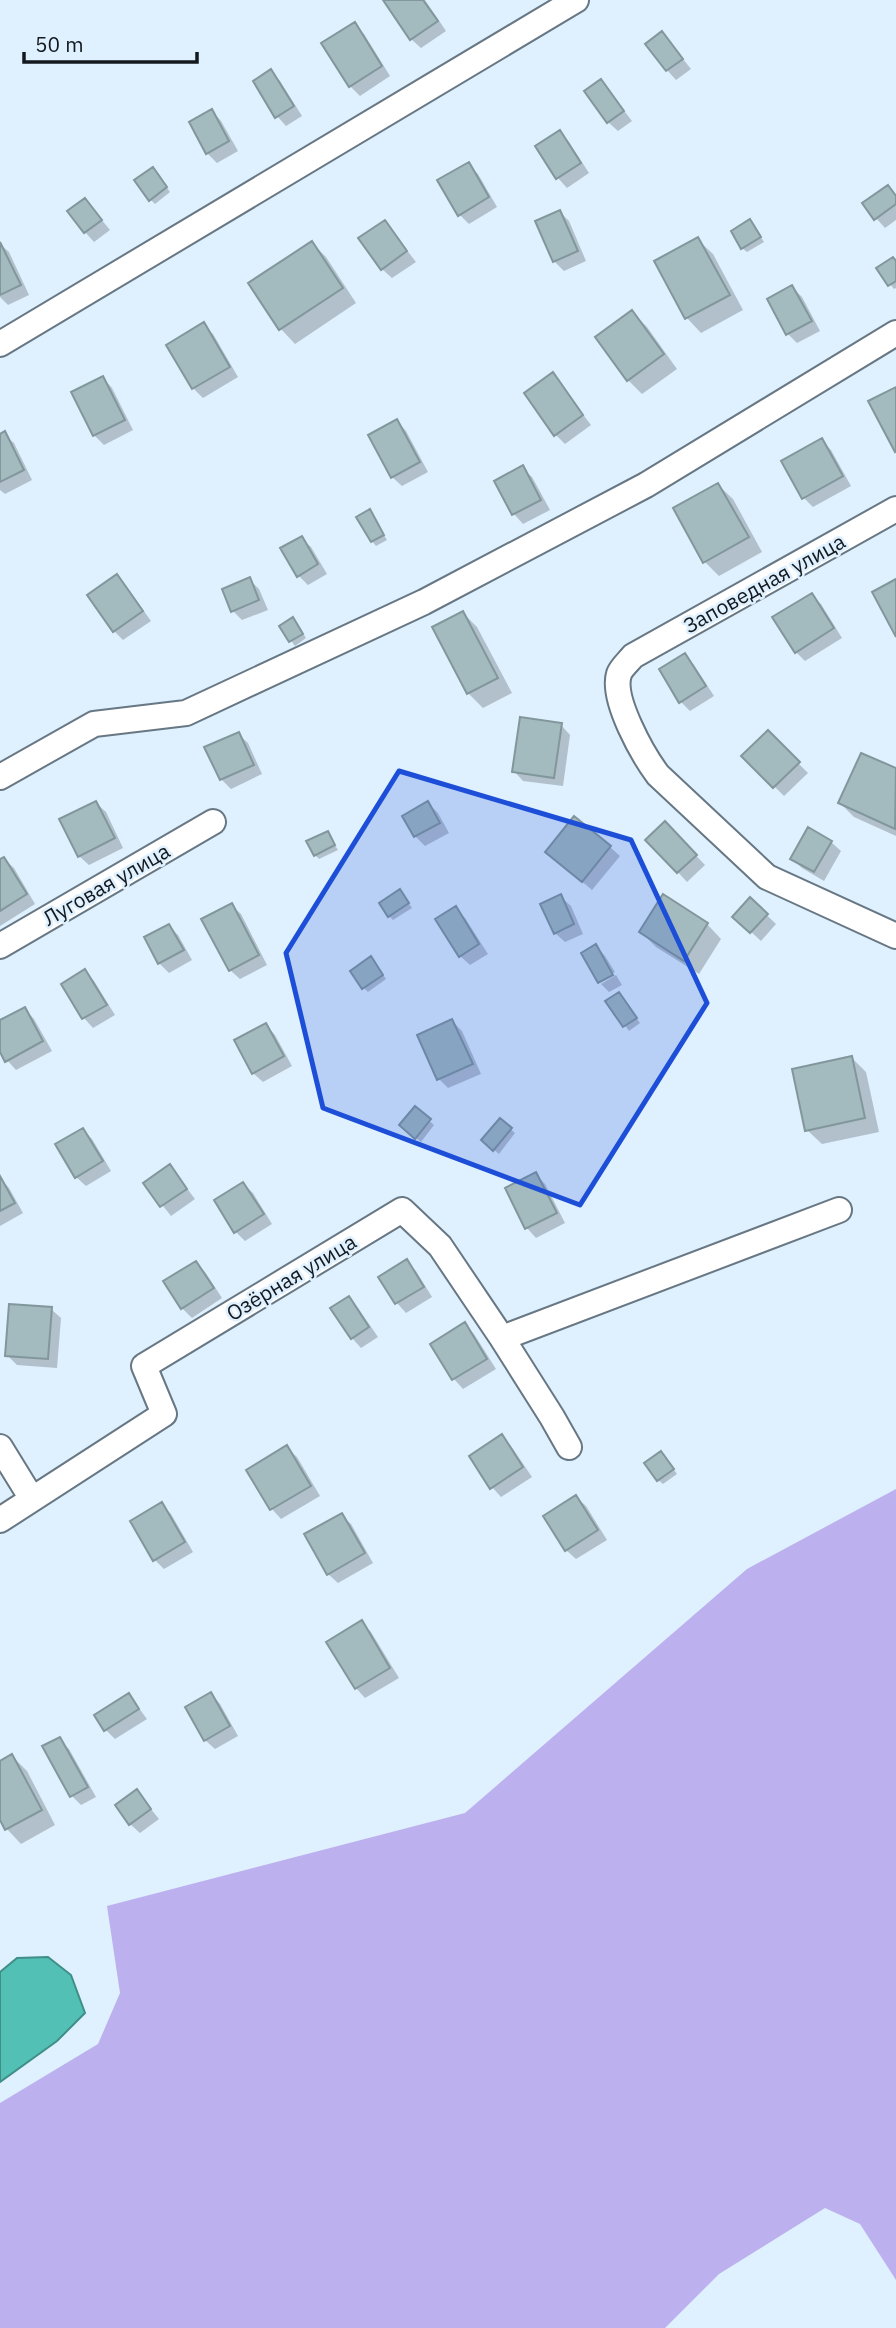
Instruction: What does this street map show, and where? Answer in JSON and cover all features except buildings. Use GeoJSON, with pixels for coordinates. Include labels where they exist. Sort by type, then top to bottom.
{"type":"FeatureCollection","features":[{"type":"Feature","properties":{"kind":"street"},"geometry":{"type":"LineString","coordinates":[[0,344],[576,0]]}},
{"type":"Feature","properties":{"kind":"street"},"geometry":{"type":"LineString","coordinates":[[0,777],[94,724],[186,713],[424,603],[646,485],[896,332]]}},
{"type":"Feature","properties":{"kind":"street","name":"Заповедная улица"},"geometry":{"type":"LineString","coordinates":[[896,509],[633,656],[619,673],[619,697],[645,758],[658,775],[767,877],[896,936]]}},
{"type":"Feature","properties":{"kind":"street","name":"Луговая улица"},"geometry":{"type":"LineString","coordinates":[[0,946],[213,822]]}},
{"type":"Feature","properties":{"kind":"street","name":"Озёрная улица"},"geometry":{"type":"LineString","coordinates":[[0,1520],[164,1414],[144,1366],[402,1210],[440,1246],[502,1338],[569,1447]]}},
{"type":"Feature","properties":{"kind":"street"},"geometry":{"type":"LineString","coordinates":[[502,1338],[839,1210]]}},
{"type":"Feature","properties":{"kind":"street"},"geometry":{"type":"LineString","coordinates":[[0,1447],[33,1499]]}},
{"type":"Feature","properties":{"kind":"highlighted area"},"geometry":{"type":"Polygon","coordinates":[[[399,771],[631,840],[707,1003],[580,1205],[323,1108],[286,953],[399,771]]]}},
{"type":"Feature","properties":{"kind":"shaded area"},"geometry":{"type":"Polygon","coordinates":[[[896,1489],[896,2280],[860,2224],[825,2208],[719,2274],[665,2328],[0,2328],[0,2103],[98,2044],[120,1993],[107,1906],[465,1813],[747,1569],[896,1489]]]}},
{"type":"Feature","properties":{"kind":"shaded area"},"geometry":{"type":"Polygon","coordinates":[[[48,1957],[71,1975],[85,2013],[57,2041],[0,2082],[0,1972],[17,1958],[48,1957]]]}}]}
